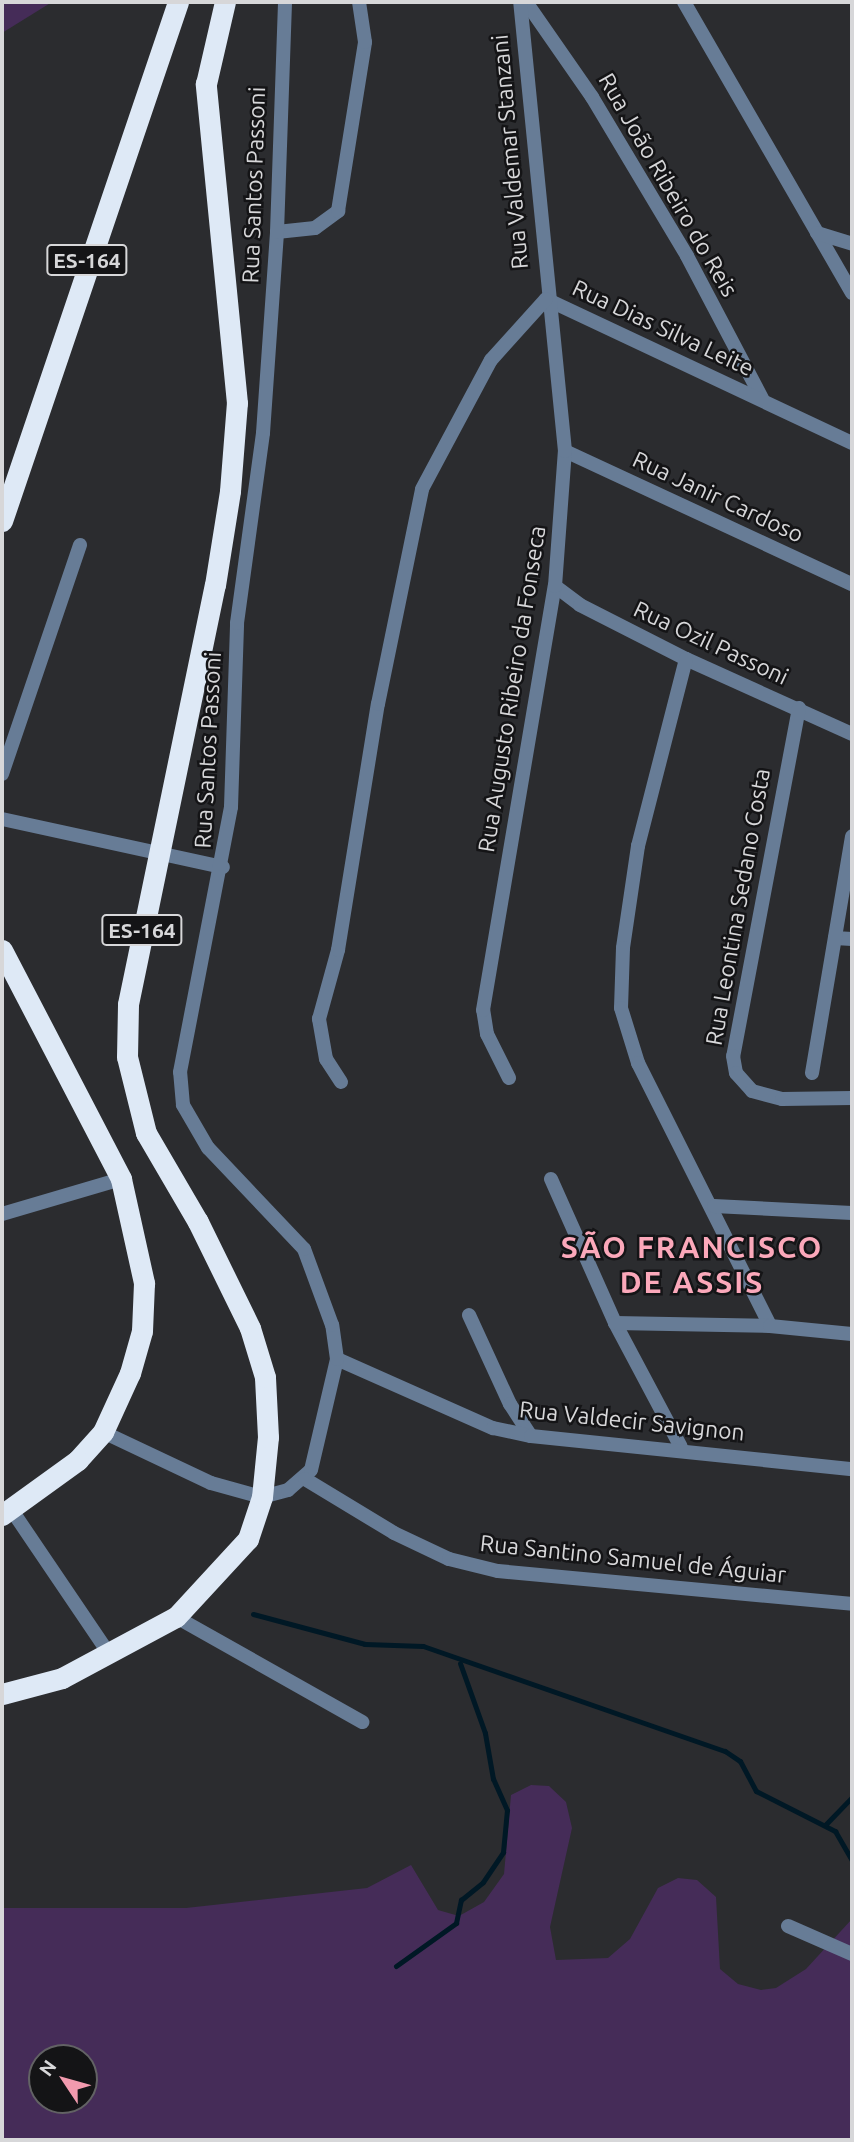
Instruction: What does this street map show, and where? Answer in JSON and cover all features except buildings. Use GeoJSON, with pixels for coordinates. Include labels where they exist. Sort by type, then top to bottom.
{"type":"FeatureCollection","features":[{"type":"Feature","properties":{"kind":"highway","name":"ES-164"},"geometry":{"type":"LineString","coordinates":[[2,521],[178,2]]}},
{"type":"Feature","properties":{"kind":"highway","name":"ES-164"},"geometry":{"type":"LineString","coordinates":[[2,1694],[62,1678],[176,1617],[248,1539],[262,1497],[268,1437],[265,1377],[250,1328],[198,1222],[146,1133],[127,1057],[128,1004],[215,585],[235,428],[229,300],[206,130],[206,84],[225,2]]}},
{"type":"Feature","properties":{"kind":"highway"},"geometry":{"type":"LineString","coordinates":[[2,950],[121,1179],[140,1247],[142,1331],[130,1373],[103,1432],[78,1460],[6,1512]]}},
{"type":"Feature","properties":{"kind":"street","name":"Rua Santos Passoni"},"geometry":{"type":"LineString","coordinates":[[285,2],[277,232],[262,433],[237,622],[223,867],[180,1072],[183,1105],[208,1148],[304,1249],[329,1314],[337,1359],[327,1420],[305,1479]]}},
{"type":"Feature","properties":{"kind":"street"},"geometry":{"type":"LineString","coordinates":[[277,232],[315,228],[338,211],[365,42],[359,2]]}},
{"type":"Feature","properties":{"kind":"street","name":"Rua Valdemar Stanzani"},"geometry":{"type":"LineString","coordinates":[[520,2],[546,299]]}},
{"type":"Feature","properties":{"kind":"street","name":"Rua João Ribeiro do Reis"},"geometry":{"type":"LineString","coordinates":[[526,2],[593,97],[680,244],[762,398]]}},
{"type":"Feature","properties":{"kind":"street"},"geometry":{"type":"LineString","coordinates":[[684,2],[852,293]]}},
{"type":"Feature","properties":{"kind":"street"},"geometry":{"type":"LineString","coordinates":[[817,233],[852,244]]}},
{"type":"Feature","properties":{"kind":"street"},"geometry":{"type":"LineString","coordinates":[[341,1082],[326,1059],[319,1019],[338,950],[378,704],[422,489],[491,360],[546,299]]}},
{"type":"Feature","properties":{"kind":"street","name":"Rua Dias Silva Leite"},"geometry":{"type":"LineString","coordinates":[[546,299],[762,398],[852,443]]}},
{"type":"Feature","properties":{"kind":"street","name":"Rua Augusto Ribeiro da Fonseca"},"geometry":{"type":"LineString","coordinates":[[509,1078],[487,1034],[483,1010],[555,586],[565,451],[546,299]]}},
{"type":"Feature","properties":{"kind":"street","name":"Rua Janir Cardoso"},"geometry":{"type":"LineString","coordinates":[[565,451],[852,584]]}},
{"type":"Feature","properties":{"kind":"street"},"geometry":{"type":"LineString","coordinates":[[2,774],[80,545]]}},
{"type":"Feature","properties":{"kind":"street","name":"Rua Ozil Passoni"},"geometry":{"type":"LineString","coordinates":[[555,586],[589,610],[686,659],[852,734]]}},
{"type":"Feature","properties":{"kind":"street"},"geometry":{"type":"LineString","coordinates":[[686,659],[638,846],[622,948],[621,1008],[638,1063],[714,1206],[769,1326]]}},
{"type":"Feature","properties":{"kind":"street","name":"Rua Leontina Sedano Costa"},"geometry":{"type":"LineString","coordinates":[[799,708],[733,1056],[736,1073],[752,1091],[782,1099],[852,1098]]}},
{"type":"Feature","properties":{"kind":"street"},"geometry":{"type":"LineString","coordinates":[[2,819],[157,855],[223,867]]}},
{"type":"Feature","properties":{"kind":"street"},"geometry":{"type":"LineString","coordinates":[[812,1073],[852,836]]}},
{"type":"Feature","properties":{"kind":"street"},"geometry":{"type":"LineString","coordinates":[[835,938],[852,939]]}},
{"type":"Feature","properties":{"kind":"street"},"geometry":{"type":"LineString","coordinates":[[2,1214],[121,1179]]}},
{"type":"Feature","properties":{"kind":"street"},"geometry":{"type":"LineString","coordinates":[[551,1179],[615,1323],[681,1447]]}},
{"type":"Feature","properties":{"kind":"street"},"geometry":{"type":"LineString","coordinates":[[714,1206],[852,1213]]}},
{"type":"Feature","properties":{"kind":"street"},"geometry":{"type":"LineString","coordinates":[[469,1315],[510,1404],[531,1436]]}},
{"type":"Feature","properties":{"kind":"street"},"geometry":{"type":"LineString","coordinates":[[615,1323],[769,1326],[852,1334]]}},
{"type":"Feature","properties":{"kind":"street","name":"Rua Valdecir Savignon"},"geometry":{"type":"LineString","coordinates":[[337,1359],[494,1428],[531,1436],[681,1447],[852,1469]]}},
{"type":"Feature","properties":{"kind":"street"},"geometry":{"type":"LineString","coordinates":[[103,1432],[211,1483],[262,1497],[305,1479]]}},
{"type":"Feature","properties":{"kind":"street","name":"Rua Santino Samuel de Águiar"},"geometry":{"type":"LineString","coordinates":[[305,1479],[405,1538],[449,1559],[498,1571],[852,1604]]}},
{"type":"Feature","properties":{"kind":"street"},"geometry":{"type":"LineString","coordinates":[[6,1512],[109,1654]]}},
{"type":"Feature","properties":{"kind":"street"},"geometry":{"type":"LineString","coordinates":[[176,1617],[362,1722]]}},
{"type":"Feature","properties":{"kind":"street"},"geometry":{"type":"LineString","coordinates":[[788,1927],[852,1954]]}},
{"type":"Feature","properties":{"kind":"shaded area"},"geometry":{"type":"Polygon","coordinates":[[[2,2],[52,2],[2,33],[2,2]]]}},
{"type":"Feature","properties":{"kind":"shaded area"},"geometry":{"type":"Polygon","coordinates":[[[531,1785],[549,1786],[566,1802],[572,1828],[550,1927],[556,1960],[608,1958],[630,1939],[658,1888],[678,1878],[697,1880],[716,1897],[720,1969],[738,1984],[761,1990],[776,1988],[806,1969],[852,1919],[852,2140],[2,2140],[2,1908],[186,1908],[367,1888],[411,1865],[438,1910],[459,1916],[484,1902],[504,1874],[511,1795],[531,1785]]]}},
{"type":"Feature","properties":{"kind":"waterway"},"geometry":{"type":"LineString","coordinates":[[253,1614],[365,1644],[423,1646],[725,1751],[740,1761],[756,1791],[835,1831],[852,1860]]}},
{"type":"Feature","properties":{"kind":"waterway"},"geometry":{"type":"LineString","coordinates":[[396,1966],[456,1923],[461,1900],[483,1882],[503,1852],[507,1810],[493,1779],[485,1733],[460,1663]]}},
{"type":"Feature","properties":{"kind":"waterway"},"geometry":{"type":"LineString","coordinates":[[826,1824],[852,1797]]}},
{"type":"Feature","properties":{"kind":"district","name":"SÃO FRANCISCO DE ASSIS"},"geometry":{"type":"Point","coordinates":[692,1264]}}]}
